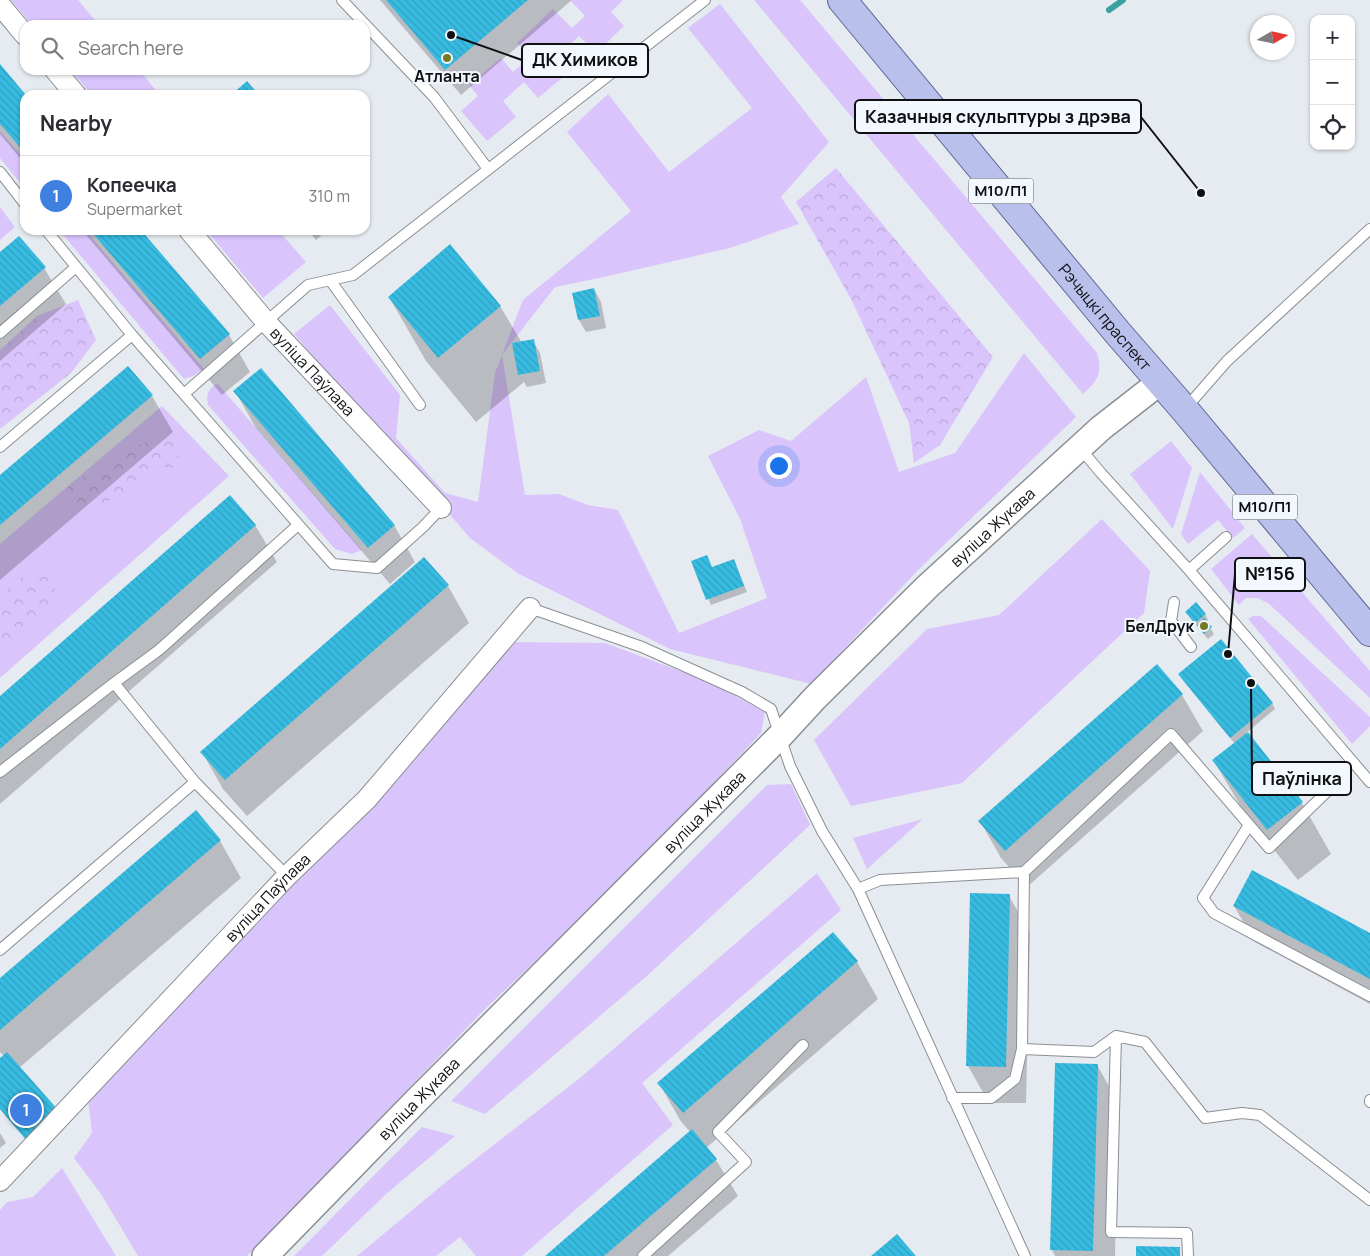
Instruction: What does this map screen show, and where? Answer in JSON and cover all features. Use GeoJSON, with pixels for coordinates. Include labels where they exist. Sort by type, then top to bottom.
{"type":"FeatureCollection","features":[{"type":"Feature","properties":{"kind":"main road","name":"Рэчыцкі праспект"},"geometry":{"type":"LineString","coordinates":[[842,0],[1370,632]]}},
{"type":"Feature","properties":{"kind":"street"},"geometry":{"type":"LineString","coordinates":[[0,5],[20,28]]}},
{"type":"Feature","properties":{"kind":"street"},"geometry":{"type":"LineString","coordinates":[[59,75],[72,90]]}},
{"type":"Feature","properties":{"kind":"street","name":"вуліца Паўлава"},"geometry":{"type":"LineString","coordinates":[[193,235],[266,322],[441,508]]}},
{"type":"Feature","properties":{"kind":"street","name":"вуліца Жукава"},"geometry":{"type":"LineString","coordinates":[[265,1256],[423,1094],[928,586],[1101,428],[1160,382]]}},
{"type":"Feature","properties":{"kind":"street","name":"вуліца Паўлава"},"geometry":{"type":"LineString","coordinates":[[0,1181],[287,876],[366,799],[530,608]]}},
{"type":"Feature","properties":{"kind":"lane"},"geometry":{"type":"LineString","coordinates":[[342,0],[361,20]]}},
{"type":"Feature","properties":{"kind":"lane"},"geometry":{"type":"LineString","coordinates":[[184,394],[308,285],[353,275],[705,0]]}},
{"type":"Feature","properties":{"kind":"lane"},"geometry":{"type":"LineString","coordinates":[[370,30],[434,97],[488,169]]}},
{"type":"Feature","properties":{"kind":"lane"},"geometry":{"type":"LineString","coordinates":[[0,172],[20,198]]}},
{"type":"Feature","properties":{"kind":"lane"},"geometry":{"type":"LineString","coordinates":[[1184,409],[1227,360],[1370,228]]}},
{"type":"Feature","properties":{"kind":"lane"},"geometry":{"type":"LineString","coordinates":[[50,235],[132,335],[333,564],[377,568],[423,527],[441,508]]}},
{"type":"Feature","properties":{"kind":"lane"},"geometry":{"type":"LineString","coordinates":[[0,333],[76,267]]}},
{"type":"Feature","properties":{"kind":"lane"},"geometry":{"type":"LineString","coordinates":[[330,280],[420,404]]}},
{"type":"Feature","properties":{"kind":"lane"},"geometry":{"type":"LineString","coordinates":[[0,446],[132,335]]}},
{"type":"Feature","properties":{"kind":"lane"},"geometry":{"type":"LineString","coordinates":[[1080,448],[1188,570],[1370,782]]}},
{"type":"Feature","properties":{"kind":"lane"},"geometry":{"type":"LineString","coordinates":[[0,772],[159,650],[298,525]]}},
{"type":"Feature","properties":{"kind":"lane"},"geometry":{"type":"LineString","coordinates":[[1188,570],[1226,537]]}},
{"type":"Feature","properties":{"kind":"lane"},"geometry":{"type":"LineString","coordinates":[[1174,602],[1171,622],[1191,647]]}},
{"type":"Feature","properties":{"kind":"lane"},"geometry":{"type":"LineString","coordinates":[[530,608],[642,647],[742,692],[770,709],[790,766],[822,831],[858,889],[1024,1256]]}},
{"type":"Feature","properties":{"kind":"lane"},"geometry":{"type":"LineString","coordinates":[[114,683],[195,782],[287,876]]}},
{"type":"Feature","properties":{"kind":"lane"},"geometry":{"type":"LineString","coordinates":[[858,889],[880,880],[1024,872],[1171,734],[1269,848],[1341,778]]}},
{"type":"Feature","properties":{"kind":"lane"},"geometry":{"type":"LineString","coordinates":[[0,950],[195,782]]}},
{"type":"Feature","properties":{"kind":"lane"},"geometry":{"type":"LineString","coordinates":[[1249,825],[1203,898],[1214,912],[1370,996]]}},
{"type":"Feature","properties":{"kind":"lane"},"geometry":{"type":"LineString","coordinates":[[952,1098],[991,1098],[1015,1079],[1022,1049],[1024,872]]}},
{"type":"Feature","properties":{"kind":"lane"},"geometry":{"type":"LineString","coordinates":[[1022,1049],[1094,1052],[1116,1036],[1145,1042],[1205,1118],[1242,1113],[1260,1115],[1370,1200]]}},
{"type":"Feature","properties":{"kind":"lane"},"geometry":{"type":"LineString","coordinates":[[1116,1036],[1111,1232],[1186,1233],[1188,1256]]}},
{"type":"Feature","properties":{"kind":"lane"},"geometry":{"type":"LineString","coordinates":[[643,1256],[746,1162],[718,1132],[803,1044]]}},
{"type":"Feature","properties":{"kind":"green space"},"geometry":{"type":"Polygon","coordinates":[[[11,0],[78,0],[95,20],[28,20],[11,0]]]}},
{"type":"Feature","properties":{"kind":"green space"},"geometry":{"type":"Polygon","coordinates":[[[572,0],[623,0],[611,12],[624,26],[596,53],[579,36],[557,58],[569,72],[538,98],[524,82],[503,101],[516,117],[487,141],[461,111],[478,96],[469,85],[501,58],[513,72],[530,57],[517,43],[553,9],[572,28],[585,16],[572,0]]]}},
{"type":"Feature","properties":{"kind":"green space"},"geometry":{"type":"Polygon","coordinates":[[[754,0],[800,0],[1097,353],[1099,360],[1098,376],[1083,394],[754,0]]]}},
{"type":"Feature","properties":{"kind":"green space"},"geometry":{"type":"Polygon","coordinates":[[[720,4],[829,142],[781,197],[799,224],[730,248],[555,287],[502,355],[525,495],[559,494],[588,505],[618,510],[679,633],[767,598],[740,519],[708,456],[759,430],[791,441],[866,377],[899,472],[955,453],[1024,353],[1076,417],[918,570],[811,684],[670,649],[519,574],[470,538],[294,334],[330,305],[400,395],[396,438],[445,493],[478,502],[495,373],[523,300],[631,211],[567,132],[608,94],[669,172],[752,108],[688,28],[720,4]]]}},
{"type":"Feature","properties":{"kind":"green space"},"geometry":{"type":"Polygon","coordinates":[[[74,75],[143,75],[156,90],[88,90],[74,75]]]}},
{"type":"Feature","properties":{"kind":"green space"},"geometry":{"type":"Polygon","coordinates":[[[0,131],[20,154],[20,183],[0,158],[0,131]]]}},
{"type":"Feature","properties":{"kind":"green space"},"geometry":{"type":"Polygon","coordinates":[[[836,168],[993,357],[940,445],[914,463],[909,423],[852,301],[796,202],[836,168]]]}},
{"type":"Feature","properties":{"kind":"green space"},"geometry":{"type":"Polygon","coordinates":[[[0,207],[15,227],[0,240],[0,207]]]}},
{"type":"Feature","properties":{"kind":"green space"},"geometry":{"type":"Polygon","coordinates":[[[63,235],[89,235],[204,369],[184,379],[63,235]]]}},
{"type":"Feature","properties":{"kind":"green space"},"geometry":{"type":"Polygon","coordinates":[[[210,235],[282,235],[306,262],[263,298],[210,235]]]}},
{"type":"Feature","properties":{"kind":"green space"},"geometry":{"type":"Polygon","coordinates":[[[78,300],[96,340],[71,373],[0,429],[0,350],[37,316],[78,300]]]}},
{"type":"Feature","properties":{"kind":"green space"},"geometry":{"type":"Polygon","coordinates":[[[217,383],[362,550],[352,554],[335,549],[208,405],[208,392],[217,383]]]}},
{"type":"Feature","properties":{"kind":"green space"},"geometry":{"type":"Polygon","coordinates":[[[162,406],[229,476],[0,678],[0,544],[162,406]]]}},
{"type":"Feature","properties":{"kind":"green space"},"geometry":{"type":"Polygon","coordinates":[[[157,437],[174,442],[182,468],[162,467],[113,499],[76,516],[68,486],[133,448],[157,437]]]}},
{"type":"Feature","properties":{"kind":"green space"},"geometry":{"type":"Polygon","coordinates":[[[1171,441],[1192,468],[1173,529],[1130,474],[1171,441]]]}},
{"type":"Feature","properties":{"kind":"green space"},"geometry":{"type":"Polygon","coordinates":[[[1200,472],[1245,528],[1233,538],[1218,520],[1188,544],[1181,534],[1200,472]]]}},
{"type":"Feature","properties":{"kind":"green space"},"geometry":{"type":"Polygon","coordinates":[[[1102,519],[1150,571],[1144,613],[962,783],[851,806],[814,740],[927,629],[999,615],[1102,519]]]}},
{"type":"Feature","properties":{"kind":"green space"},"geometry":{"type":"Polygon","coordinates":[[[1252,534],[1370,671],[1370,698],[1268,603],[1257,598],[1246,598],[1239,605],[1211,569],[1252,534]]]}},
{"type":"Feature","properties":{"kind":"green space"},"geometry":{"type":"Polygon","coordinates":[[[43,568],[62,602],[0,660],[1,620],[7,590],[11,584],[22,577],[43,568]]]}},
{"type":"Feature","properties":{"kind":"green space"},"geometry":{"type":"Polygon","coordinates":[[[1253,616],[1261,616],[1370,717],[1370,726],[1352,744],[1248,619],[1253,616]]]}},
{"type":"Feature","properties":{"kind":"green space"},"geometry":{"type":"Polygon","coordinates":[[[501,642],[605,643],[707,681],[765,712],[761,733],[616,886],[486,1008],[247,1256],[138,1256],[101,1194],[74,1158],[92,1133],[88,1100],[302,875],[501,642]]]}},
{"type":"Feature","properties":{"kind":"green space"},"geometry":{"type":"Polygon","coordinates":[[[791,784],[810,825],[648,975],[485,1114],[451,1101],[767,785],[791,784]]]}},
{"type":"Feature","properties":{"kind":"green space"},"geometry":{"type":"Polygon","coordinates":[[[923,819],[867,869],[853,838],[923,819]]]}},
{"type":"Feature","properties":{"kind":"green space"},"geometry":{"type":"Polygon","coordinates":[[[817,873],[841,910],[642,1083],[673,1125],[522,1256],[476,1256],[460,1237],[436,1256],[357,1256],[446,1182],[580,1078],[817,873]]]}},
{"type":"Feature","properties":{"kind":"green space"},"geometry":{"type":"Polygon","coordinates":[[[422,1127],[455,1136],[385,1195],[322,1256],[294,1256],[422,1127]]]}},
{"type":"Feature","properties":{"kind":"green space"},"geometry":{"type":"Polygon","coordinates":[[[62,1168],[116,1256],[0,1256],[0,1210],[7,1202],[33,1197],[62,1168]]]}},
{"type":"Feature","properties":{"kind":"building"},"geometry":{"type":"Polygon","coordinates":[[[386,0],[528,0],[445,70],[386,0]]]}},
{"type":"Feature","properties":{"kind":"building"},"geometry":{"type":"Polygon","coordinates":[[[0,64],[22,90],[20,90],[20,147],[0,124],[0,64]]]}},
{"type":"Feature","properties":{"kind":"building"},"geometry":{"type":"Polygon","coordinates":[[[247,81],[255,90],[237,90],[247,81]]]}},
{"type":"Feature","properties":{"kind":"building"},"geometry":{"type":"Polygon","coordinates":[[[94,235],[145,235],[230,334],[200,359],[94,235]]]}},
{"type":"Feature","properties":{"kind":"building"},"geometry":{"type":"Polygon","coordinates":[[[19,236],[46,267],[0,306],[0,252],[19,236]]]}},
{"type":"Feature","properties":{"kind":"building"},"geometry":{"type":"Polygon","coordinates":[[[450,244],[501,306],[438,358],[388,297],[450,244]]]}},
{"type":"Feature","properties":{"kind":"building"},"geometry":{"type":"Polygon","coordinates":[[[594,288],[600,316],[578,320],[572,293],[594,288]]]}},
{"type":"Feature","properties":{"kind":"building"},"geometry":{"type":"Polygon","coordinates":[[[534,339],[540,371],[518,375],[512,343],[534,339]]]}},
{"type":"Feature","properties":{"kind":"building"},"geometry":{"type":"Polygon","coordinates":[[[128,366],[153,395],[0,525],[0,475],[128,366]]]}},
{"type":"Feature","properties":{"kind":"building"},"geometry":{"type":"Polygon","coordinates":[[[261,368],[395,525],[368,548],[233,391],[261,368]]]}},
{"type":"Feature","properties":{"kind":"building"},"geometry":{"type":"Polygon","coordinates":[[[230,495],[256,525],[0,749],[0,696],[230,495]]]}},
{"type":"Feature","properties":{"kind":"building"},"geometry":{"type":"Polygon","coordinates":[[[707,555],[712,567],[734,559],[744,586],[706,600],[691,561],[707,555]]]}},
{"type":"Feature","properties":{"kind":"building"},"geometry":{"type":"Polygon","coordinates":[[[424,557],[449,585],[225,780],[200,752],[424,557]]]}},
{"type":"Feature","properties":{"kind":"building"},"geometry":{"type":"Polygon","coordinates":[[[1196,602],[1206,614],[1195,623],[1185,612],[1196,602]]]}},
{"type":"Feature","properties":{"kind":"building","name":"БелДрук"},"geometry":{"type":"Polygon","coordinates":[[[1204,618],[1212,627],[1204,634],[1197,625],[1204,618]]]}},
{"type":"Feature","properties":{"kind":"building"},"geometry":{"type":"Polygon","coordinates":[[[1221,639],[1273,703],[1230,738],[1178,674],[1221,639]]]}},
{"type":"Feature","properties":{"kind":"building"},"geometry":{"type":"Polygon","coordinates":[[[1157,664],[1183,694],[1005,851],[978,821],[1157,664]]]}},
{"type":"Feature","properties":{"kind":"building"},"geometry":{"type":"Polygon","coordinates":[[[1248,732],[1303,802],[1267,830],[1212,760],[1248,732]]]}},
{"type":"Feature","properties":{"kind":"building"},"geometry":{"type":"Polygon","coordinates":[[[196,810],[221,840],[0,1030],[0,978],[196,810]]]}},
{"type":"Feature","properties":{"kind":"building"},"geometry":{"type":"Polygon","coordinates":[[[1252,870],[1370,933],[1370,979],[1233,906],[1252,870]]]}},
{"type":"Feature","properties":{"kind":"building"},"geometry":{"type":"Polygon","coordinates":[[[970,893],[1010,894],[1006,1067],[966,1066],[970,893]]]}},
{"type":"Feature","properties":{"kind":"building"},"geometry":{"type":"Polygon","coordinates":[[[833,932],[858,961],[683,1113],[657,1083],[833,932]]]}},
{"type":"Feature","properties":{"kind":"building"},"geometry":{"type":"Polygon","coordinates":[[[7,1052],[59,1111],[28,1142],[0,1109],[0,1058],[7,1052]]]}},
{"type":"Feature","properties":{"kind":"building"},"geometry":{"type":"Polygon","coordinates":[[[1055,1063],[1098,1064],[1093,1251],[1050,1250],[1055,1063]]]}},
{"type":"Feature","properties":{"kind":"building"},"geometry":{"type":"Polygon","coordinates":[[[692,1129],[717,1159],[604,1256],[545,1256],[692,1129]]]}},
{"type":"Feature","properties":{"kind":"building"},"geometry":{"type":"Polygon","coordinates":[[[897,1234],[916,1256],[871,1256],[897,1234]]]}},
{"type":"Feature","properties":{"kind":"building"},"geometry":{"type":"Polygon","coordinates":[[[1136,1246],[1180,1247],[1180,1256],[1136,1256],[1136,1246]]]}},
{"type":"Feature","properties":{"kind":"waterway"},"geometry":{"type":"LineString","coordinates":[[1109,10],[1123,0]]}},
{"type":"Feature","properties":{"kind":"place","name":"ДК Химиков"},"geometry":{"type":"Point","coordinates":[451,35]}},
{"type":"Feature","properties":{"kind":"place","name":"Атланта"},"geometry":{"type":"Point","coordinates":[447,58]}},
{"type":"Feature","properties":{"kind":"place","name":"Казачныя скульптуры з дрэва"},"geometry":{"type":"Point","coordinates":[1201,193]}},
{"type":"Feature","properties":{"kind":"place","name":"БелДрук"},"geometry":{"type":"Point","coordinates":[1204,626]}},
{"type":"Feature","properties":{"kind":"place","name":"№156"},"geometry":{"type":"Point","coordinates":[1228,654]}},
{"type":"Feature","properties":{"kind":"place","name":"Паўлінка"},"geometry":{"type":"Point","coordinates":[1251,683]}},
{"type":"Feature","properties":{"kind":"place","name":"Копеечка"},"geometry":{"type":"Point","coordinates":[26,1110]}}]}
